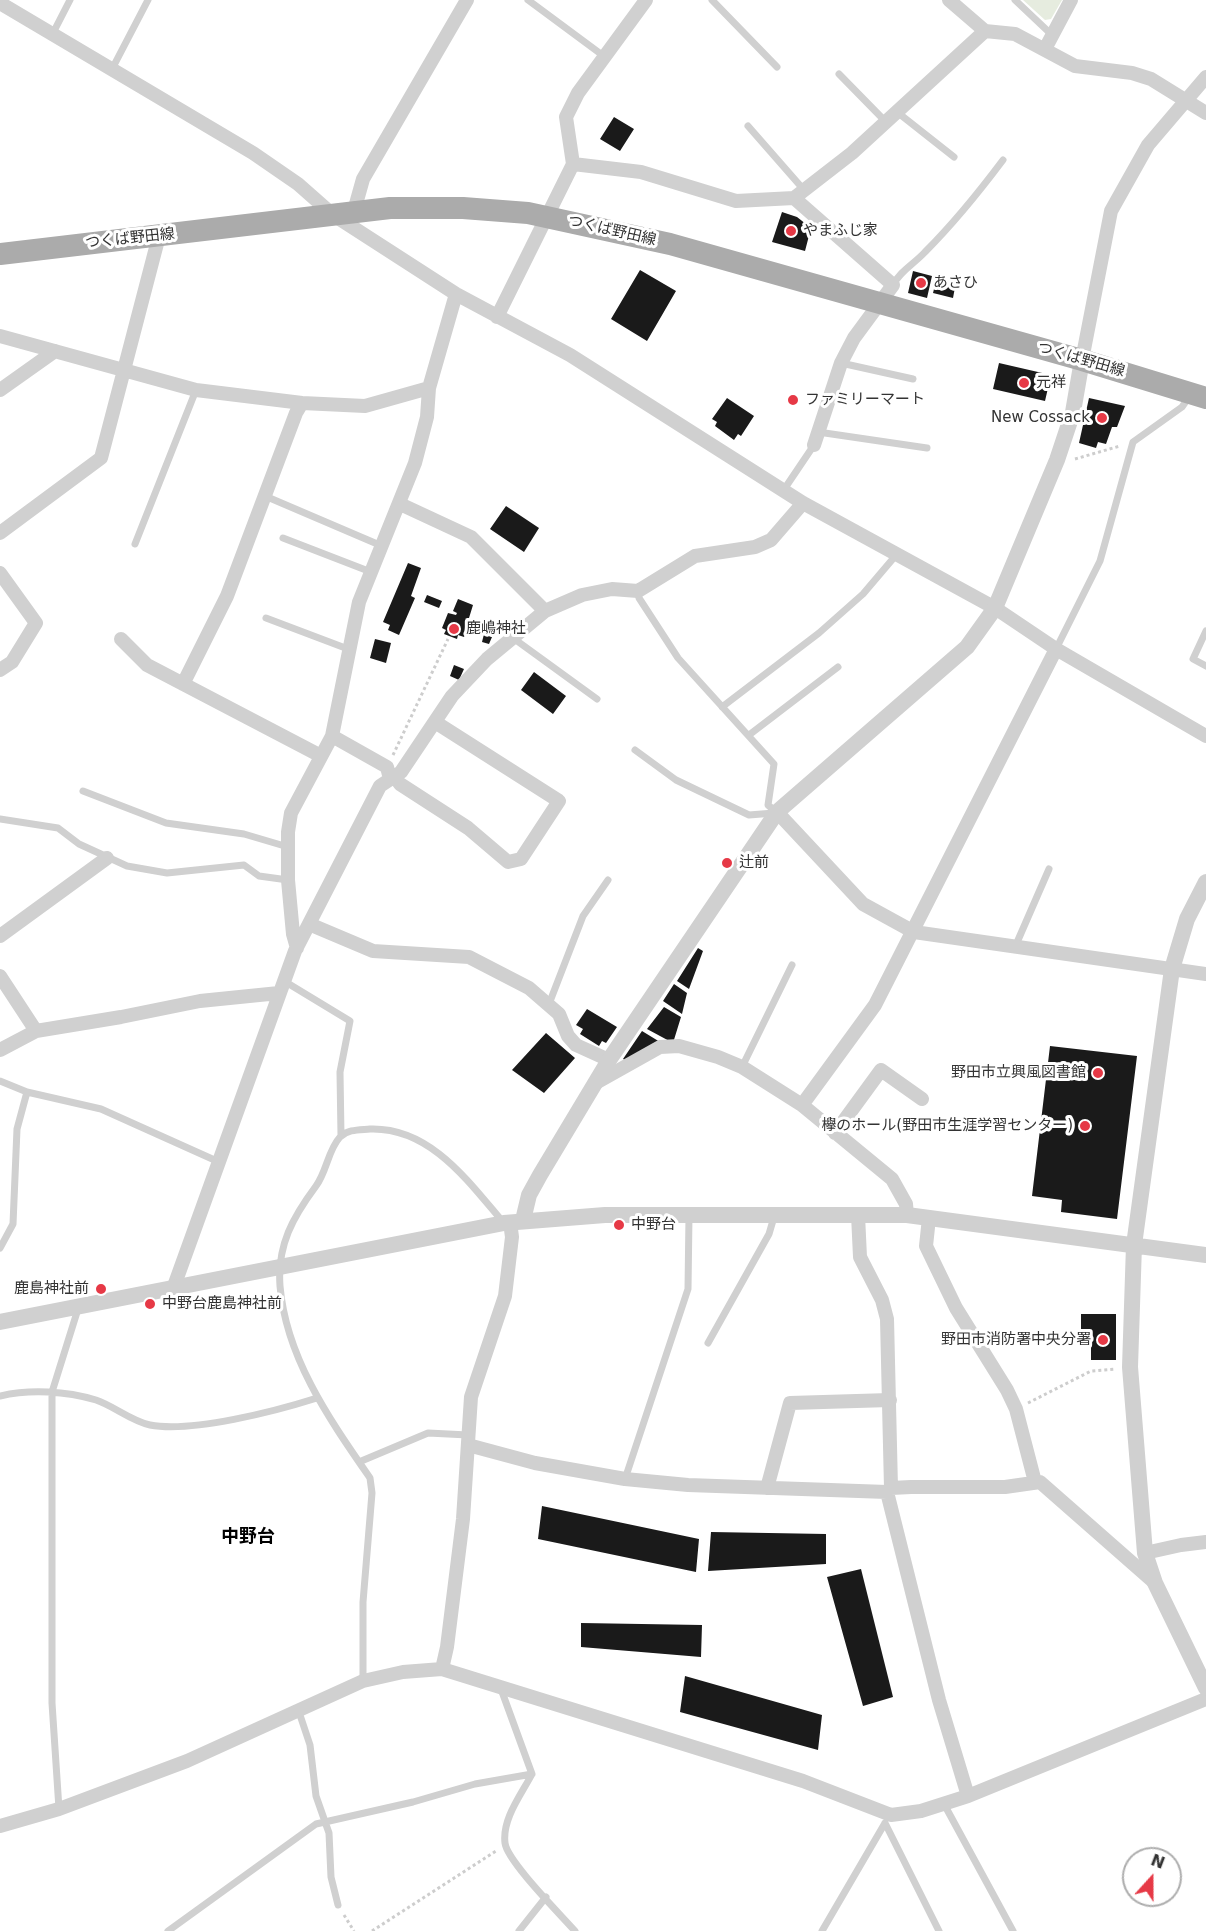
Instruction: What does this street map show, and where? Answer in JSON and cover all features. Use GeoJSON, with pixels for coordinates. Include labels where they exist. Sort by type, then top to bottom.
{"type":"FeatureCollection","features":[{"type":"Feature","properties":{"kind":"main road","name":"つくば野田線"},"geometry":{"type":"LineString","coordinates":[[0,254],[343,212],[463,208],[548,217],[887,294],[1082,360],[1199,396]]}},
{"type":"Feature","properties":{"kind":"street"},"geometry":{"type":"LineString","coordinates":[[343,212],[467,0]]}},
{"type":"Feature","properties":{"kind":"street"},"geometry":{"type":"LineString","coordinates":[[497,317],[573,164],[566,117],[578,93],[646,0]]}},
{"type":"Feature","properties":{"kind":"street"},"geometry":{"type":"LineString","coordinates":[[949,0],[985,31],[1015,34],[1076,66],[1132,73],[1151,79],[1206,113]]}},
{"type":"Feature","properties":{"kind":"street"},"geometry":{"type":"LineString","coordinates":[[1045,49],[1071,0]]}},
{"type":"Feature","properties":{"kind":"street"},"geometry":{"type":"LineString","coordinates":[[0,3],[172,107],[181,108],[253,153],[343,212],[456,294],[570,355],[803,503],[995,608],[1056,649],[1206,736]]}},
{"type":"Feature","properties":{"kind":"street"},"geometry":{"type":"LineString","coordinates":[[573,164],[641,172],[736,201],[799,194],[852,153],[985,31]]}},
{"type":"Feature","properties":{"kind":"street"},"geometry":{"type":"LineString","coordinates":[[442,1669],[447,1647],[463,1520],[471,1397],[505,1296],[512,1222],[609,1060],[777,812],[967,646],[995,608],[1058,460],[1073,412],[1111,211],[1126,179],[1148,145],[1206,77]]}},
{"type":"Feature","properties":{"kind":"street"},"geometry":{"type":"LineString","coordinates":[[799,194],[887,294],[854,338],[840,363],[816,439]]}},
{"type":"Feature","properties":{"kind":"street"},"geometry":{"type":"LineString","coordinates":[[0,533],[101,458],[159,236]]}},
{"type":"Feature","properties":{"kind":"street"},"geometry":{"type":"LineString","coordinates":[[297,948],[293,934],[288,880],[291,813],[332,736],[359,602],[415,463],[427,417],[429,388],[456,294]]}},
{"type":"Feature","properties":{"kind":"street"},"geometry":{"type":"LineString","coordinates":[[0,336],[196,390],[302,403],[365,406],[429,388]]}},
{"type":"Feature","properties":{"kind":"street"},"geometry":{"type":"LineString","coordinates":[[0,390],[55,351]]}},
{"type":"Feature","properties":{"kind":"street"},"geometry":{"type":"LineString","coordinates":[[183,684],[227,596],[296,413],[302,403]]}},
{"type":"Feature","properties":{"kind":"street"},"geometry":{"type":"LineString","coordinates":[[173,1289],[297,948],[380,786],[435,722],[459,689],[487,659],[545,611],[582,594],[612,589],[638,591],[695,556],[755,547],[771,540],[803,503]]}},
{"type":"Feature","properties":{"kind":"street"},"geometry":{"type":"LineString","coordinates":[[400,504],[471,537],[545,611]]}},
{"type":"Feature","properties":{"kind":"street"},"geometry":{"type":"LineString","coordinates":[[0,573],[36,623],[12,662],[0,670]]}},
{"type":"Feature","properties":{"kind":"street"},"geometry":{"type":"LineString","coordinates":[[121,639],[147,665],[321,756]]}},
{"type":"Feature","properties":{"kind":"street"},"geometry":{"type":"LineString","coordinates":[[802,1105],[875,1005],[1056,649]]}},
{"type":"Feature","properties":{"kind":"street"},"geometry":{"type":"LineString","coordinates":[[332,736],[468,828],[508,862],[520,859],[559,801],[435,722]]}},
{"type":"Feature","properties":{"kind":"street"},"geometry":{"type":"LineString","coordinates":[[777,812],[863,904],[914,932],[1206,975]]}},
{"type":"Feature","properties":{"kind":"street"},"geometry":{"type":"LineString","coordinates":[[0,936],[107,858]]}},
{"type":"Feature","properties":{"kind":"street"},"geometry":{"type":"LineString","coordinates":[[1206,882],[1187,919],[1172,969],[1134,1245],[1130,1367],[1145,1553],[1155,1583],[1206,1688]]}},
{"type":"Feature","properties":{"kind":"street"},"geometry":{"type":"LineString","coordinates":[[309,924],[373,951],[469,957],[529,988],[559,1014],[568,1036],[576,1045],[609,1060]]}},
{"type":"Feature","properties":{"kind":"street"},"geometry":{"type":"LineString","coordinates":[[0,976],[36,1031]]}},
{"type":"Feature","properties":{"kind":"street"},"geometry":{"type":"LineString","coordinates":[[0,1050],[36,1031],[281,987]]}},
{"type":"Feature","properties":{"kind":"street"},"geometry":{"type":"LineString","coordinates":[[594,1084],[660,1047],[679,1046],[742,1067],[802,1105],[892,1179],[906,1204],[907,1215]]}},
{"type":"Feature","properties":{"kind":"street"},"geometry":{"type":"LineString","coordinates":[[835,1132],[881,1070],[922,1099]]}},
{"type":"Feature","properties":{"kind":"street"},"geometry":{"type":"LineString","coordinates":[[0,1322],[512,1222],[605,1215],[907,1215],[1206,1255]]}},
{"type":"Feature","properties":{"kind":"street"},"geometry":{"type":"LineString","coordinates":[[858,1215],[860,1257],[882,1300],[887,1319],[890,1400],[889,1490],[939,1700],[968,1796]]}},
{"type":"Feature","properties":{"kind":"street"},"geometry":{"type":"LineString","coordinates":[[929,1218],[926,1246],[937,1273],[956,1308],[999,1372],[1016,1409],[1035,1482]]}},
{"type":"Feature","properties":{"kind":"street"},"geometry":{"type":"LineString","coordinates":[[767,1488],[790,1403],[890,1400]]}},
{"type":"Feature","properties":{"kind":"street"},"geometry":{"type":"LineString","coordinates":[[468,1440],[535,1463],[625,1479],[767,1488],[889,1490],[1005,1486],[1040,1482],[1155,1583]]}},
{"type":"Feature","properties":{"kind":"street"},"geometry":{"type":"LineString","coordinates":[[1145,1553],[1206,1542]]}},
{"type":"Feature","properties":{"kind":"street"},"geometry":{"type":"LineString","coordinates":[[0,1826],[58,1809],[187,1761],[363,1681],[404,1672],[442,1669],[803,1781],[888,1819],[968,1796],[1206,1699]]}},
{"type":"Feature","properties":{"kind":"lane"},"geometry":{"type":"LineString","coordinates":[[52,35],[70,0]]}},
{"type":"Feature","properties":{"kind":"lane"},"geometry":{"type":"LineString","coordinates":[[111,70],[148,0]]}},
{"type":"Feature","properties":{"kind":"lane"},"geometry":{"type":"LineString","coordinates":[[528,0],[605,57]]}},
{"type":"Feature","properties":{"kind":"lane"},"geometry":{"type":"LineString","coordinates":[[712,0],[777,67]]}},
{"type":"Feature","properties":{"kind":"lane"},"geometry":{"type":"LineString","coordinates":[[1015,0],[1052,35]]}},
{"type":"Feature","properties":{"kind":"lane"},"geometry":{"type":"LineString","coordinates":[[839,74],[891,117],[954,157]]}},
{"type":"Feature","properties":{"kind":"lane"},"geometry":{"type":"LineString","coordinates":[[748,126],[799,194]]}},
{"type":"Feature","properties":{"kind":"lane"},"geometry":{"type":"LineString","coordinates":[[887,294],[897,276],[924,253],[965,208],[1003,160]]}},
{"type":"Feature","properties":{"kind":"lane"},"geometry":{"type":"LineString","coordinates":[[840,363],[913,379]]}},
{"type":"Feature","properties":{"kind":"lane"},"geometry":{"type":"LineString","coordinates":[[135,544],[196,390]]}},
{"type":"Feature","properties":{"kind":"lane"},"geometry":{"type":"LineString","coordinates":[[1056,649],[1100,561],[1133,442],[1199,396]]}},
{"type":"Feature","properties":{"kind":"lane"},"geometry":{"type":"LineString","coordinates":[[783,491],[816,439],[927,448]]}},
{"type":"Feature","properties":{"kind":"lane"},"geometry":{"type":"LineString","coordinates":[[265,496],[382,546]]}},
{"type":"Feature","properties":{"kind":"lane"},"geometry":{"type":"LineString","coordinates":[[283,538],[371,572]]}},
{"type":"Feature","properties":{"kind":"lane"},"geometry":{"type":"LineString","coordinates":[[722,707],[819,633],[863,594],[897,554]]}},
{"type":"Feature","properties":{"kind":"lane"},"geometry":{"type":"LineString","coordinates":[[638,591],[639,598],[678,658],[774,764],[768,805],[777,812]]}},
{"type":"Feature","properties":{"kind":"lane"},"geometry":{"type":"LineString","coordinates":[[266,618],[348,649]]}},
{"type":"Feature","properties":{"kind":"lane"},"geometry":{"type":"LineString","coordinates":[[1206,631],[1193,659],[1206,666]]}},
{"type":"Feature","properties":{"kind":"lane"},"geometry":{"type":"LineString","coordinates":[[513,639],[597,699]]}},
{"type":"Feature","properties":{"kind":"lane"},"geometry":{"type":"LineString","coordinates":[[749,735],[838,667]]}},
{"type":"Feature","properties":{"kind":"lane"},"geometry":{"type":"LineString","coordinates":[[635,750],[676,780],[749,815],[777,812]]}},
{"type":"Feature","properties":{"kind":"lane"},"geometry":{"type":"LineString","coordinates":[[84,791],[166,823],[244,834],[288,847]]}},
{"type":"Feature","properties":{"kind":"lane"},"geometry":{"type":"LineString","coordinates":[[0,819],[58,828],[79,844],[126,866],[166,873],[244,865],[259,876],[288,880]]}},
{"type":"Feature","properties":{"kind":"lane"},"geometry":{"type":"LineString","coordinates":[[1015,947],[1049,869]]}},
{"type":"Feature","properties":{"kind":"lane"},"geometry":{"type":"LineString","coordinates":[[549,1004],[583,916],[608,880]]}},
{"type":"Feature","properties":{"kind":"lane"},"geometry":{"type":"LineString","coordinates":[[742,1067],[792,964]]}},
{"type":"Feature","properties":{"kind":"lane"},"geometry":{"type":"LineString","coordinates":[[281,987],[350,1021],[340,1072],[341,1136],[316,1185],[295,1216],[280,1266],[280,1289],[290,1339],[317,1398],[370,1478],[372,1493],[363,1602],[363,1681]]}},
{"type":"Feature","properties":{"kind":"lane"},"geometry":{"type":"LineString","coordinates":[[0,1081],[27,1092],[101,1109],[219,1162]]}},
{"type":"Feature","properties":{"kind":"lane"},"geometry":{"type":"LineString","coordinates":[[0,1246],[13,1224],[17,1129],[27,1092]]}},
{"type":"Feature","properties":{"kind":"lane"},"geometry":{"type":"LineString","coordinates":[[341,1136],[354,1130],[377,1129],[401,1132],[426,1143],[454,1166],[512,1222]]}},
{"type":"Feature","properties":{"kind":"lane"},"geometry":{"type":"LineString","coordinates":[[625,1479],[688,1288],[689,1214]]}},
{"type":"Feature","properties":{"kind":"lane"},"geometry":{"type":"LineString","coordinates":[[708,1343],[769,1234],[775,1215]]}},
{"type":"Feature","properties":{"kind":"lane"},"geometry":{"type":"LineString","coordinates":[[58,1809],[52,1703],[52,1392],[79,1306]]}},
{"type":"Feature","properties":{"kind":"lane"},"geometry":{"type":"LineString","coordinates":[[0,1396],[52,1392],[96,1400],[150,1425],[205,1425],[294,1406],[317,1398]]}},
{"type":"Feature","properties":{"kind":"lane"},"geometry":{"type":"LineString","coordinates":[[359,1462],[428,1433],[468,1440]]}},
{"type":"Feature","properties":{"kind":"lane"},"geometry":{"type":"LineString","coordinates":[[501,1689],[532,1774],[509,1818],[505,1845],[513,1861],[575,1931]]}},
{"type":"Feature","properties":{"kind":"lane"},"geometry":{"type":"LineString","coordinates":[[299,1712],[310,1744],[316,1796],[329,1833],[332,1877],[338,1905]]}},
{"type":"Feature","properties":{"kind":"lane"},"geometry":{"type":"LineString","coordinates":[[168,1931],[316,1824],[413,1802],[475,1784],[532,1774]]}},
{"type":"Feature","properties":{"kind":"lane"},"geometry":{"type":"LineString","coordinates":[[944,1804],[1013,1931]]}},
{"type":"Feature","properties":{"kind":"lane"},"geometry":{"type":"LineString","coordinates":[[822,1931],[888,1819]]}},
{"type":"Feature","properties":{"kind":"lane"},"geometry":{"type":"LineString","coordinates":[[888,1819],[939,1931]]}},
{"type":"Feature","properties":{"kind":"lane"},"geometry":{"type":"LineString","coordinates":[[519,1931],[546,1897]]}},
{"type":"Feature","properties":{"kind":"path"},"geometry":{"type":"LineString","coordinates":[[1058,460],[1067,461],[1133,442]]}},
{"type":"Feature","properties":{"kind":"path"},"geometry":{"type":"LineString","coordinates":[[391,775],[448,639]]}},
{"type":"Feature","properties":{"kind":"path"},"geometry":{"type":"LineString","coordinates":[[1016,1409],[1091,1371],[1130,1367]]}},
{"type":"Feature","properties":{"kind":"path"},"geometry":{"type":"LineString","coordinates":[[372,1931],[505,1845]]}},
{"type":"Feature","properties":{"kind":"path"},"geometry":{"type":"LineString","coordinates":[[338,1905],[354,1931]]}},
{"type":"Feature","properties":{"kind":"shaded area"},"geometry":{"type":"Polygon","coordinates":[[[1023,0],[1062,0],[1051,19],[1045,20],[1023,0]]]}},
{"type":"Feature","properties":{"kind":"building"},"geometry":{"type":"Polygon","coordinates":[[[614,117],[634,129],[620,151],[600,139],[614,117]]]}},
{"type":"Feature","properties":{"kind":"building"},"geometry":{"type":"Polygon","coordinates":[[[782,212],[797,217],[811,228],[805,251],[772,242],[782,212]]]}},
{"type":"Feature","properties":{"kind":"building"},"geometry":{"type":"Polygon","coordinates":[[[640,270],[676,291],[647,341],[611,319],[640,270]]]}},
{"type":"Feature","properties":{"kind":"building"},"geometry":{"type":"Polygon","coordinates":[[[913,271],[932,276],[927,298],[908,293],[913,271]]]}},
{"type":"Feature","properties":{"kind":"building"},"geometry":{"type":"Polygon","coordinates":[[[937,277],[956,282],[953,298],[933,293],[937,277]]]}},
{"type":"Feature","properties":{"kind":"building"},"geometry":{"type":"Polygon","coordinates":[[[999,363],[1051,375],[1045,401],[993,389],[999,363]]]}},
{"type":"Feature","properties":{"kind":"building"},"geometry":{"type":"Polygon","coordinates":[[[727,398],[754,416],[741,436],[738,434],[734,440],[715,426],[717,422],[712,419],[727,398]]]}},
{"type":"Feature","properties":{"kind":"building"},"geometry":{"type":"Polygon","coordinates":[[[1089,398],[1125,406],[1117,427],[1112,427],[1106,444],[1098,442],[1096,448],[1079,443],[1089,398]]]}},
{"type":"Feature","properties":{"kind":"building"},"geometry":{"type":"Polygon","coordinates":[[[506,506],[539,528],[524,552],[490,529],[506,506]]]}},
{"type":"Feature","properties":{"kind":"building"},"geometry":{"type":"Polygon","coordinates":[[[408,563],[421,568],[411,596],[415,598],[399,635],[388,630],[390,625],[383,622],[408,563]]]}},
{"type":"Feature","properties":{"kind":"building"},"geometry":{"type":"Polygon","coordinates":[[[427,595],[442,601],[439,608],[424,602],[427,595]]]}},
{"type":"Feature","properties":{"kind":"building"},"geometry":{"type":"Polygon","coordinates":[[[458,599],[473,605],[469,618],[465,618],[470,620],[464,637],[458,635],[457,639],[444,634],[446,630],[442,628],[448,613],[456,615],[457,613],[453,611],[458,599]]]}},
{"type":"Feature","properties":{"kind":"building"},"geometry":{"type":"Polygon","coordinates":[[[484,634],[492,637],[489,644],[482,642],[484,634]]]}},
{"type":"Feature","properties":{"kind":"building"},"geometry":{"type":"Polygon","coordinates":[[[375,639],[391,643],[386,663],[370,658],[375,639]]]}},
{"type":"Feature","properties":{"kind":"building"},"geometry":{"type":"Polygon","coordinates":[[[454,665],[464,669],[459,680],[450,676],[454,665]]]}},
{"type":"Feature","properties":{"kind":"building"},"geometry":{"type":"Polygon","coordinates":[[[534,672],[566,696],[553,714],[521,690],[534,672]]]}},
{"type":"Feature","properties":{"kind":"building"},"geometry":{"type":"Polygon","coordinates":[[[698,948],[703,951],[689,989],[677,981],[698,948]]]}},
{"type":"Feature","properties":{"kind":"building"},"geometry":{"type":"Polygon","coordinates":[[[674,984],[687,993],[682,1014],[663,1001],[674,984]]]}},
{"type":"Feature","properties":{"kind":"building"},"geometry":{"type":"Polygon","coordinates":[[[664,1007],[681,1017],[673,1043],[647,1029],[664,1007]]]}},
{"type":"Feature","properties":{"kind":"building"},"geometry":{"type":"Polygon","coordinates":[[[587,1009],[617,1027],[606,1043],[602,1041],[599,1046],[580,1034],[583,1029],[576,1025],[587,1009]]]}},
{"type":"Feature","properties":{"kind":"building"},"geometry":{"type":"Polygon","coordinates":[[[642,1031],[660,1042],[627,1061],[623,1059],[642,1031]]]}},
{"type":"Feature","properties":{"kind":"building"},"geometry":{"type":"Polygon","coordinates":[[[546,1033],[575,1058],[544,1093],[512,1070],[546,1033]]]}},
{"type":"Feature","properties":{"kind":"building","name":"欅のホール(野田市生涯学習センター)"},"geometry":{"type":"Polygon","coordinates":[[[1050,1046],[1137,1056],[1117,1219],[1061,1212],[1062,1200],[1032,1196],[1050,1046]]]}},
{"type":"Feature","properties":{"kind":"building"},"geometry":{"type":"Polygon","coordinates":[[[1081,1314],[1116,1314],[1116,1360],[1091,1360],[1091,1342],[1081,1342],[1081,1314]]]}},
{"type":"Feature","properties":{"kind":"building"},"geometry":{"type":"Polygon","coordinates":[[[542,1506],[699,1539],[696,1572],[538,1539],[542,1506]]]}},
{"type":"Feature","properties":{"kind":"building"},"geometry":{"type":"Polygon","coordinates":[[[711,1532],[826,1534],[826,1564],[708,1571],[711,1532]]]}},
{"type":"Feature","properties":{"kind":"building"},"geometry":{"type":"Polygon","coordinates":[[[861,1569],[893,1697],[863,1706],[827,1577],[861,1569]]]}},
{"type":"Feature","properties":{"kind":"building"},"geometry":{"type":"Polygon","coordinates":[[[581,1623],[702,1625],[701,1657],[581,1647],[581,1623]]]}},
{"type":"Feature","properties":{"kind":"building"},"geometry":{"type":"Polygon","coordinates":[[[685,1676],[822,1715],[818,1750],[680,1712],[685,1676]]]}},
{"type":"Feature","properties":{"kind":"place","name":"やまふじ家"},"geometry":{"type":"Point","coordinates":[791,231]}},
{"type":"Feature","properties":{"kind":"place","name":"あさひ"},"geometry":{"type":"Point","coordinates":[921,283]}},
{"type":"Feature","properties":{"kind":"place","name":"元祥"},"geometry":{"type":"Point","coordinates":[1024,383]}},
{"type":"Feature","properties":{"kind":"place","name":"ファミリーマート"},"geometry":{"type":"Point","coordinates":[793,400]}},
{"type":"Feature","properties":{"kind":"place","name":"New Cossack"},"geometry":{"type":"Point","coordinates":[1102,418]}},
{"type":"Feature","properties":{"kind":"place","name":"鹿嶋神社"},"geometry":{"type":"Point","coordinates":[454,629]}},
{"type":"Feature","properties":{"kind":"place","name":"辻前"},"geometry":{"type":"Point","coordinates":[727,863]}},
{"type":"Feature","properties":{"kind":"place","name":"野田市立興風図書館"},"geometry":{"type":"Point","coordinates":[1098,1073]}},
{"type":"Feature","properties":{"kind":"place","name":"欅のホール(野田市生涯学習センター)"},"geometry":{"type":"Point","coordinates":[1085,1126]}},
{"type":"Feature","properties":{"kind":"place","name":"中野台"},"geometry":{"type":"Point","coordinates":[619,1225]}},
{"type":"Feature","properties":{"kind":"place","name":"鹿島神社前"},"geometry":{"type":"Point","coordinates":[101,1289]}},
{"type":"Feature","properties":{"kind":"place","name":"中野台鹿島神社前"},"geometry":{"type":"Point","coordinates":[150,1304]}},
{"type":"Feature","properties":{"kind":"place","name":"野田市消防署中央分署"},"geometry":{"type":"Point","coordinates":[1103,1340]}},
{"type":"Feature","properties":{"kind":"district","name":"中野台"},"geometry":{"type":"Point","coordinates":[248,1537]}}]}
